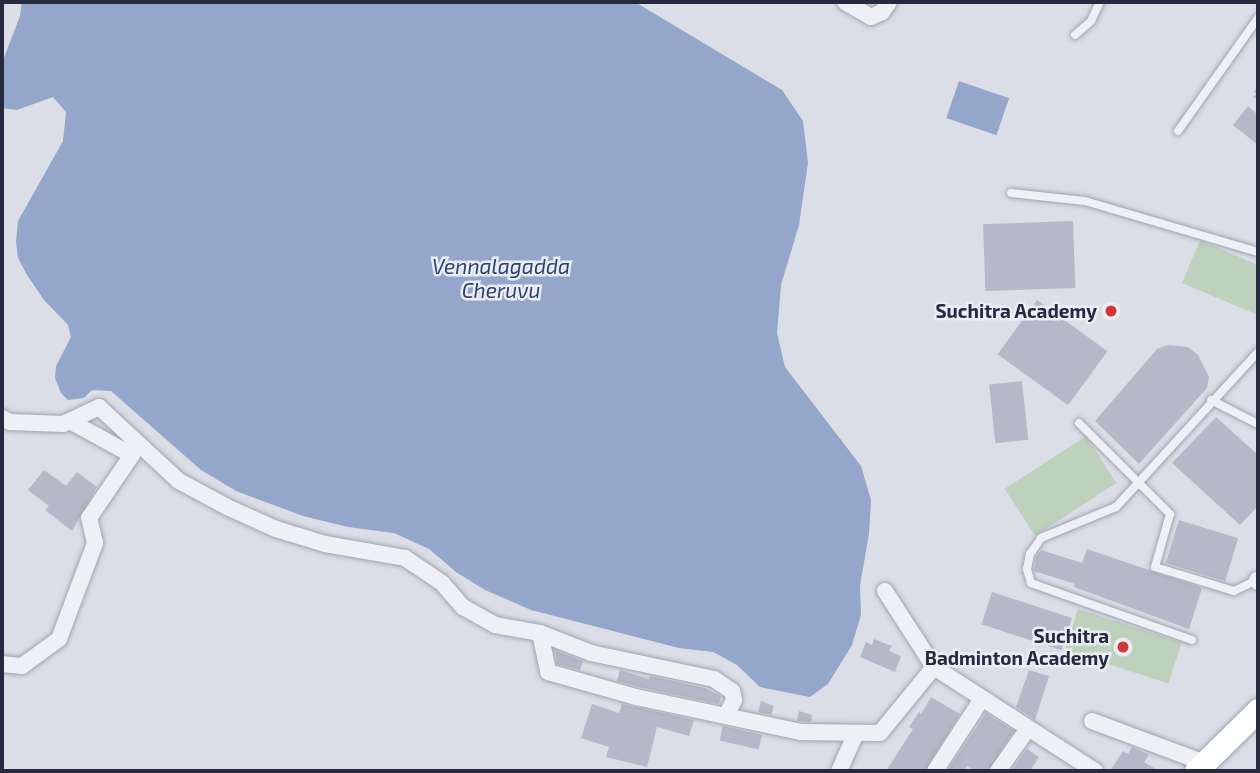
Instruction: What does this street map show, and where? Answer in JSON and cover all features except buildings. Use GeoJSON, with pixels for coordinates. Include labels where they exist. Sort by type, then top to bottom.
{"type":"FeatureCollection","features":[{"type":"Feature","properties":{"kind":"main road"},"geometry":{"type":"LineString","coordinates":[[1206,768],[1258,710]]}},
{"type":"Feature","properties":{"kind":"main road"},"geometry":{"type":"LineString","coordinates":[[1206,768],[1258,729]]}},
{"type":"Feature","properties":{"kind":"street"},"geometry":{"type":"LineString","coordinates":[[845,2],[871,17],[882,12],[889,2]]}},
{"type":"Feature","properties":{"kind":"street"},"geometry":{"type":"LineString","coordinates":[[2,418],[10,422],[63,425],[100,407],[179,481],[227,507],[276,529],[325,544],[405,558],[442,583],[463,607],[495,625],[540,633],[591,653],[714,679],[732,691],[734,700],[726,716]]}},
{"type":"Feature","properties":{"kind":"street"},"geometry":{"type":"LineString","coordinates":[[2,664],[22,666],[59,639],[95,543],[89,518],[132,454],[70,421]]}},
{"type":"Feature","properties":{"kind":"street"},"geometry":{"type":"LineString","coordinates":[[885,591],[934,667],[1027,730],[1095,771]]}},
{"type":"Feature","properties":{"kind":"street"},"geometry":{"type":"LineString","coordinates":[[540,633],[548,672],[636,696],[800,732],[880,733],[934,667]]}},
{"type":"Feature","properties":{"kind":"street"},"geometry":{"type":"LineString","coordinates":[[935,771],[982,699]]}},
{"type":"Feature","properties":{"kind":"street"},"geometry":{"type":"LineString","coordinates":[[1092,721],[1206,768]]}},
{"type":"Feature","properties":{"kind":"street"},"geometry":{"type":"LineString","coordinates":[[998,771],[1027,730]]}},
{"type":"Feature","properties":{"kind":"street"},"geometry":{"type":"LineString","coordinates":[[839,771],[856,733]]}},
{"type":"Feature","properties":{"kind":"street"},"geometry":{"type":"LineString","coordinates":[[1063,771],[1072,756]]}},
{"type":"Feature","properties":{"kind":"lane"},"geometry":{"type":"LineString","coordinates":[[1075,35],[1091,21],[1100,2]]}},
{"type":"Feature","properties":{"kind":"lane"},"geometry":{"type":"LineString","coordinates":[[1178,131],[1258,19]]}},
{"type":"Feature","properties":{"kind":"lane"},"geometry":{"type":"LineString","coordinates":[[1011,193],[1085,201],[1258,252]]}},
{"type":"Feature","properties":{"kind":"lane"},"geometry":{"type":"LineString","coordinates":[[1192,640],[1031,583],[1027,569],[1030,554],[1041,538],[1115,507],[1258,352]]}},
{"type":"Feature","properties":{"kind":"lane"},"geometry":{"type":"LineString","coordinates":[[1212,400],[1258,424]]}},
{"type":"Feature","properties":{"kind":"lane"},"geometry":{"type":"LineString","coordinates":[[1079,423],[1170,514],[1155,567],[1234,591],[1257,581]]}},
{"type":"Feature","properties":{"kind":"path"},"geometry":{"type":"LineString","coordinates":[[1258,88],[1254,95],[1258,98]]}},
{"type":"Feature","properties":{"kind":"green space"},"geometry":{"type":"Polygon","coordinates":[[[1200,240],[1258,265],[1258,315],[1182,283],[1200,240]]]}},
{"type":"Feature","properties":{"kind":"green space"},"geometry":{"type":"Polygon","coordinates":[[[1086,436],[1116,483],[1035,536],[1005,489],[1086,436]]]}},
{"type":"Feature","properties":{"kind":"green space","name":"Suchitra Badminton Academy"},"geometry":{"type":"Polygon","coordinates":[[[1078,609],[1182,643],[1168,684],[1065,650],[1078,609]]]}},
{"type":"Feature","properties":{"kind":"water","name":"Vennalagadda Cheruvu"},"geometry":{"type":"Polygon","coordinates":[[[22,2],[635,2],[782,90],[803,121],[808,163],[799,225],[781,285],[777,333],[785,367],[861,466],[871,500],[869,534],[860,585],[861,615],[852,645],[828,684],[810,697],[760,687],[737,665],[713,652],[679,648],[531,610],[485,590],[456,572],[429,549],[394,533],[348,527],[303,516],[236,491],[201,470],[111,391],[92,390],[84,398],[68,400],[61,393],[55,378],[56,366],[71,337],[68,325],[44,300],[27,275],[18,258],[16,242],[18,221],[63,141],[66,112],[53,97],[17,110],[2,108],[2,63],[20,16],[22,2]]]}},
{"type":"Feature","properties":{"kind":"water"},"geometry":{"type":"Polygon","coordinates":[[[959,81],[1009,98],[996,135],[946,118],[959,81]]]}},
{"type":"Feature","properties":{"kind":"place","name":"Suchitra Academy"},"geometry":{"type":"Point","coordinates":[1111,311]}},
{"type":"Feature","properties":{"kind":"place","name":"Suchitra Badminton Academy"},"geometry":{"type":"Point","coordinates":[1123,647]}}]}
